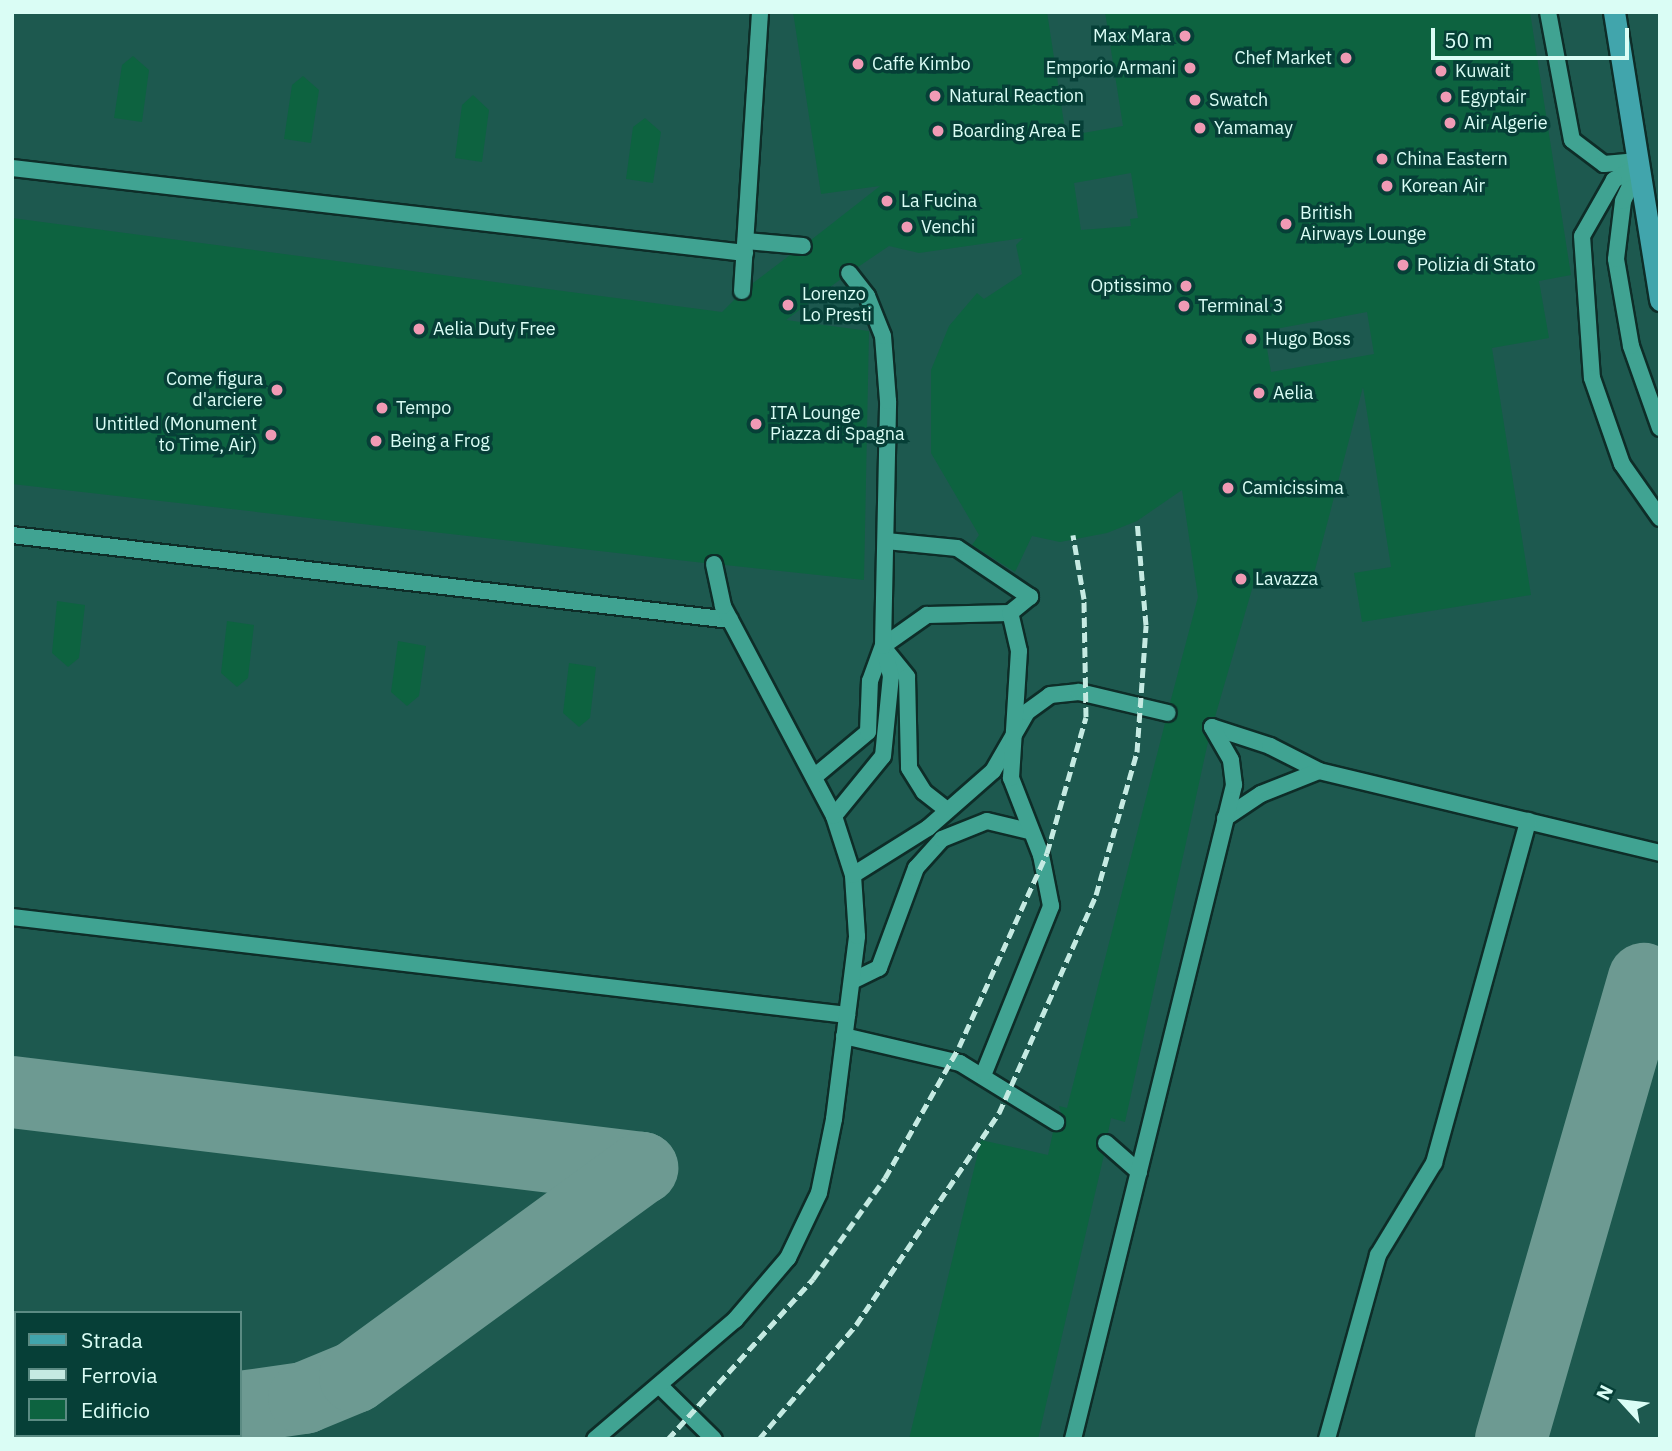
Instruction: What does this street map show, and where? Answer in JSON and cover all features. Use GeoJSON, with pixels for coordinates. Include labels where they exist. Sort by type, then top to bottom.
{"type":"FeatureCollection","features":[{"type":"Feature","properties":{"kind":"main road"},"geometry":{"type":"LineString","coordinates":[[1614,12],[1660,300]]}},
{"type":"Feature","properties":{"kind":"lane"},"geometry":{"type":"LineString","coordinates":[[742,291],[760,12]]}},
{"type":"Feature","properties":{"kind":"lane"},"geometry":{"type":"LineString","coordinates":[[1548,12],[1565,121],[1576,148],[1604,164],[1638,163]]}},
{"type":"Feature","properties":{"kind":"lane"},"geometry":{"type":"LineString","coordinates":[[1638,163],[1623,201],[1616,259],[1631,346],[1660,428]]}},
{"type":"Feature","properties":{"kind":"lane"},"geometry":{"type":"LineString","coordinates":[[1638,163],[1614,180],[1601,199],[1582,246],[1595,389],[1622,464],[1647,508],[1660,518]]}},
{"type":"Feature","properties":{"kind":"lane"},"geometry":{"type":"LineString","coordinates":[[12,168],[746,247],[803,246]]}},
{"type":"Feature","properties":{"kind":"lane"},"geometry":{"type":"LineString","coordinates":[[834,816],[874,774],[888,739],[891,676],[883,646],[886,541],[883,336],[867,296],[849,273]]}},
{"type":"Feature","properties":{"kind":"lane"},"geometry":{"type":"LineString","coordinates":[[12,535],[730,620]]}},
{"type":"Feature","properties":{"kind":"lane"},"geometry":{"type":"LineString","coordinates":[[814,777],[868,732],[870,681],[883,646],[927,615],[1010,613],[1025,607],[1028,592],[957,548],[886,541]]}},
{"type":"Feature","properties":{"kind":"lane"},"geometry":{"type":"LineString","coordinates":[[595,1439],[661,1387],[765,1289],[803,1233],[829,1149],[852,982],[853,875],[834,816],[730,620],[713,564]]}},
{"type":"Feature","properties":{"kind":"lane"},"geometry":{"type":"LineString","coordinates":[[984,1073],[1051,906],[1050,886],[1011,778],[1010,747],[1019,651],[1010,613]]}},
{"type":"Feature","properties":{"kind":"lane"},"geometry":{"type":"LineString","coordinates":[[883,646],[907,677],[909,768],[924,792],[946,809]]}},
{"type":"Feature","properties":{"kind":"lane"},"geometry":{"type":"LineString","coordinates":[[853,875],[946,809],[993,771],[1010,747],[1027,712],[1065,691],[1168,713]]}},
{"type":"Feature","properties":{"kind":"lane"},"geometry":{"type":"LineString","coordinates":[[1073,1439],[1235,771],[1212,727],[1270,746],[1319,771],[1660,853]]}},
{"type":"Feature","properties":{"kind":"lane"},"geometry":{"type":"LineString","coordinates":[[1225,818],[1261,794],[1319,771]]}},
{"type":"Feature","properties":{"kind":"lane"},"geometry":{"type":"LineString","coordinates":[[852,982],[879,968],[916,868],[942,839],[986,821],[1029,831]]}},
{"type":"Feature","properties":{"kind":"lane"},"geometry":{"type":"LineString","coordinates":[[1327,1439],[1378,1255],[1434,1163],[1528,821]]}},
{"type":"Feature","properties":{"kind":"lane"},"geometry":{"type":"LineString","coordinates":[[12,917],[847,1015]]}},
{"type":"Feature","properties":{"kind":"lane"},"geometry":{"type":"LineString","coordinates":[[844,1036],[925,1051],[984,1073],[1056,1122]]}},
{"type":"Feature","properties":{"kind":"lane"},"geometry":{"type":"LineString","coordinates":[[1106,1143],[1139,1172]]}},
{"type":"Feature","properties":{"kind":"lane"},"geometry":{"type":"LineString","coordinates":[[661,1387],[714,1439]]}},
{"type":"Feature","properties":{"kind":"shaded area"},"geometry":{"type":"Polygon","coordinates":[[[12,12],[1660,12],[1660,1439],[12,1439],[12,12]]]}},
{"type":"Feature","properties":{"kind":"building"},"geometry":{"type":"Polygon","coordinates":[[[793,12],[1047,12],[1066,136],[1123,126],[1105,12],[1530,12],[1571,275],[1539,281],[1549,338],[1492,348],[1531,595],[1362,622],[1354,573],[1391,567],[1363,387],[1311,585],[1257,572],[1215,717],[1202,724],[1208,742],[1125,1122],[1111,1118],[1108,1133],[1096,1140],[1104,1155],[1038,1439],[909,1439],[981,1140],[1048,1155],[1053,1132],[1065,1127],[1059,1106],[1067,1108],[1165,723],[1178,716],[1170,703],[1198,597],[1182,490],[1137,521],[1107,533],[1060,542],[1032,536],[1015,572],[972,545],[979,535],[931,453],[931,370],[949,326],[977,293],[984,299],[1022,274],[1016,245],[1023,238],[919,253],[889,246],[858,267],[843,264],[841,279],[786,320],[869,331],[864,580],[725,565],[717,554],[704,563],[12,484],[12,218],[722,312],[735,299],[747,300],[753,283],[790,255],[808,255],[811,240],[880,186],[821,194],[793,12]],[[1131,173],[1074,183],[1081,230],[1131,226],[1130,219],[1138,218],[1131,173]],[[1367,312],[1264,331],[1271,372],[1374,354],[1367,312]]]}},
{"type":"Feature","properties":{"kind":"building"},"geometry":{"type":"Polygon","coordinates":[[[133,56],[149,70],[142,122],[114,118],[122,65],[133,56]]]}},
{"type":"Feature","properties":{"kind":"building"},"geometry":{"type":"Polygon","coordinates":[[[303,76],[319,90],[311,143],[284,139],[292,85],[303,76]]]}},
{"type":"Feature","properties":{"kind":"building"},"geometry":{"type":"Polygon","coordinates":[[[473,95],[489,110],[482,162],[455,158],[462,105],[473,95]]]}},
{"type":"Feature","properties":{"kind":"building"},"geometry":{"type":"Polygon","coordinates":[[[645,118],[661,132],[653,183],[626,179],[633,127],[645,118]]]}},
{"type":"Feature","properties":{"kind":"building"},"geometry":{"type":"Polygon","coordinates":[[[57,601],[85,605],[79,658],[68,667],[52,653],[57,601]]]}},
{"type":"Feature","properties":{"kind":"building"},"geometry":{"type":"Polygon","coordinates":[[[227,621],[254,625],[248,678],[237,687],[221,673],[227,621]]]}},
{"type":"Feature","properties":{"kind":"building"},"geometry":{"type":"Polygon","coordinates":[[[398,641],[426,646],[419,696],[407,706],[391,692],[398,641]]]}},
{"type":"Feature","properties":{"kind":"building"},"geometry":{"type":"Polygon","coordinates":[[[569,663],[596,667],[590,718],[579,727],[563,713],[569,663]]]}},
{"type":"Feature","properties":{"kind":"taxiway"},"geometry":{"type":"LineString","coordinates":[[1511,1439],[1644,979]]}},
{"type":"Feature","properties":{"kind":"taxiway"},"geometry":{"type":"LineString","coordinates":[[12,1092],[642,1168]]}},
{"type":"Feature","properties":{"kind":"taxiway"},"geometry":{"type":"LineString","coordinates":[[242,1407],[304,1398],[355,1377],[642,1168]]}},
{"type":"Feature","properties":{"kind":"railway"},"geometry":{"type":"LineString","coordinates":[[759,1439],[856,1325],[999,1113],[1096,895],[1137,752],[1146,625],[1137,521]]}},
{"type":"Feature","properties":{"kind":"railway"},"geometry":{"type":"LineString","coordinates":[[668,1439],[813,1279],[885,1178],[959,1047],[1047,853],[1086,717],[1084,599],[1073,535]]}},
{"type":"Feature","properties":{"kind":"place","name":"Max Mara"},"geometry":{"type":"Point","coordinates":[1185,36]}},
{"type":"Feature","properties":{"kind":"place","name":"Chef Market"},"geometry":{"type":"Point","coordinates":[1346,58]}},
{"type":"Feature","properties":{"kind":"place","name":"Caffe Kimbo"},"geometry":{"type":"Point","coordinates":[858,64]}},
{"type":"Feature","properties":{"kind":"place","name":"Emporio Armani"},"geometry":{"type":"Point","coordinates":[1190,68]}},
{"type":"Feature","properties":{"kind":"place","name":"Kuwait"},"geometry":{"type":"Point","coordinates":[1441,71]}},
{"type":"Feature","properties":{"kind":"place","name":"Natural Reaction"},"geometry":{"type":"Point","coordinates":[935,96]}},
{"type":"Feature","properties":{"kind":"place","name":"Egyptair"},"geometry":{"type":"Point","coordinates":[1446,97]}},
{"type":"Feature","properties":{"kind":"place","name":"Swatch"},"geometry":{"type":"Point","coordinates":[1195,100]}},
{"type":"Feature","properties":{"kind":"place","name":"Air Algerie"},"geometry":{"type":"Point","coordinates":[1450,123]}},
{"type":"Feature","properties":{"kind":"place","name":"Yamamay"},"geometry":{"type":"Point","coordinates":[1200,128]}},
{"type":"Feature","properties":{"kind":"place","name":"Boarding Area E"},"geometry":{"type":"Point","coordinates":[938,131]}},
{"type":"Feature","properties":{"kind":"place","name":"China Eastern"},"geometry":{"type":"Point","coordinates":[1382,159]}},
{"type":"Feature","properties":{"kind":"place","name":"Korean Air"},"geometry":{"type":"Point","coordinates":[1387,186]}},
{"type":"Feature","properties":{"kind":"place","name":"La Fucina"},"geometry":{"type":"Point","coordinates":[887,201]}},
{"type":"Feature","properties":{"kind":"place","name":"British Airways Lounge"},"geometry":{"type":"Point","coordinates":[1286,224]}},
{"type":"Feature","properties":{"kind":"place","name":"Venchi"},"geometry":{"type":"Point","coordinates":[907,227]}},
{"type":"Feature","properties":{"kind":"place","name":"Polizia di Stato"},"geometry":{"type":"Point","coordinates":[1403,265]}},
{"type":"Feature","properties":{"kind":"place","name":"Optissimo"},"geometry":{"type":"Point","coordinates":[1186,286]}},
{"type":"Feature","properties":{"kind":"place","name":"Lorenzo Lo Presti"},"geometry":{"type":"Point","coordinates":[788,305]}},
{"type":"Feature","properties":{"kind":"place","name":"Terminal 3"},"geometry":{"type":"Point","coordinates":[1184,306]}},
{"type":"Feature","properties":{"kind":"place","name":"Aelia Duty Free"},"geometry":{"type":"Point","coordinates":[419,329]}},
{"type":"Feature","properties":{"kind":"place","name":"Hugo Boss"},"geometry":{"type":"Point","coordinates":[1251,339]}},
{"type":"Feature","properties":{"kind":"place","name":"Come figura d'arciere"},"geometry":{"type":"Point","coordinates":[277,390]}},
{"type":"Feature","properties":{"kind":"place","name":"Aelia"},"geometry":{"type":"Point","coordinates":[1259,393]}},
{"type":"Feature","properties":{"kind":"place","name":"Tempo"},"geometry":{"type":"Point","coordinates":[382,408]}},
{"type":"Feature","properties":{"kind":"place","name":"ITA Lounge Piazza di Spagna"},"geometry":{"type":"Point","coordinates":[756,424]}},
{"type":"Feature","properties":{"kind":"place","name":"Untitled (Monument to Time, Air)"},"geometry":{"type":"Point","coordinates":[271,435]}},
{"type":"Feature","properties":{"kind":"place","name":"Being a Frog"},"geometry":{"type":"Point","coordinates":[376,441]}},
{"type":"Feature","properties":{"kind":"place","name":"Camicissima"},"geometry":{"type":"Point","coordinates":[1228,488]}},
{"type":"Feature","properties":{"kind":"place","name":"Lavazza"},"geometry":{"type":"Point","coordinates":[1241,579]}}]}
